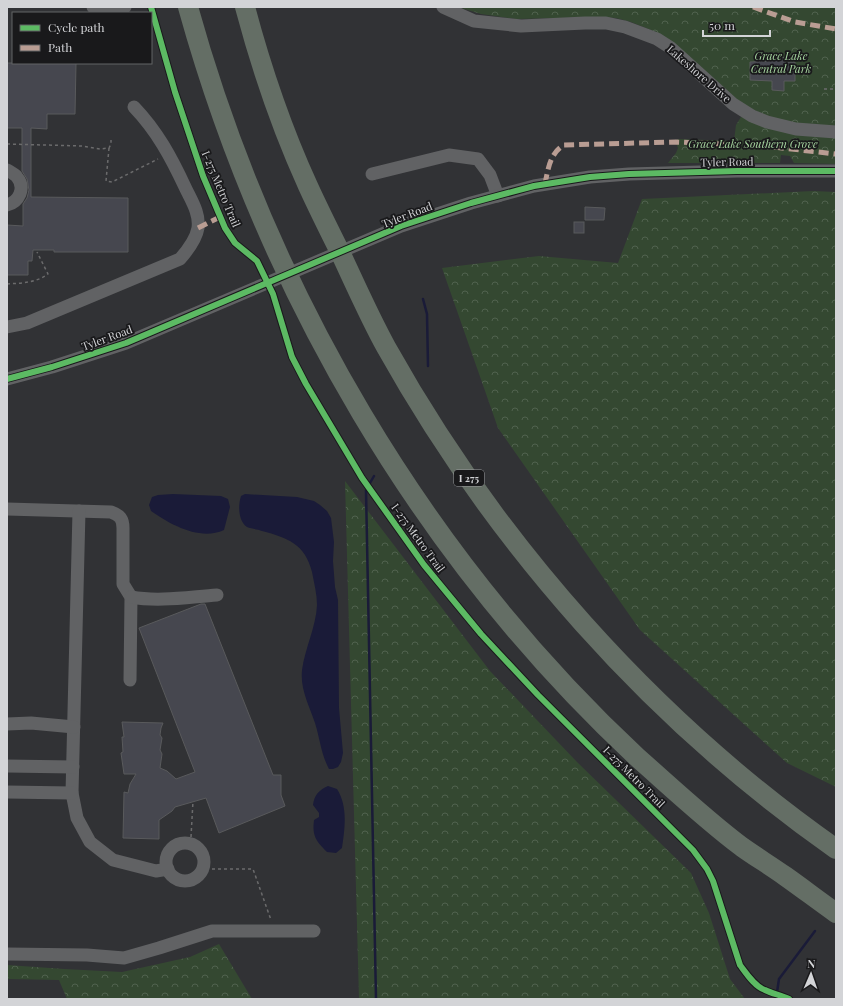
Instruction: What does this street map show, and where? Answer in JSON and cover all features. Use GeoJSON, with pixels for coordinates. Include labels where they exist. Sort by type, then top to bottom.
{"type":"FeatureCollection","features":[{"type":"Feature","properties":{"kind":"highway"},"geometry":{"type":"LineString","coordinates":[[188,7],[221,114],[239,162],[275,247],[312,325],[334,367],[369,426],[419,501],[464,564],[519,633],[557,676],[622,743],[700,813],[742,847],[836,913]]}},
{"type":"Feature","properties":{"kind":"highway","name":"I 275"},"geometry":{"type":"LineString","coordinates":[[245,7],[272,93],[307,184],[385,345],[414,396],[458,464],[502,524],[557,593],[629,672],[730,767],[780,808],[836,849]]}},
{"type":"Feature","properties":{"kind":"street"},"geometry":{"type":"LineString","coordinates":[[93,7],[97,10],[118,12],[125,7]]}},
{"type":"Feature","properties":{"kind":"street","name":"Lakeshore Drive"},"geometry":{"type":"LineString","coordinates":[[443,7],[474,21],[521,26],[606,23],[625,27],[657,39],[671,48],[733,104],[752,116],[767,122],[796,129],[836,132]]}},
{"type":"Feature","properties":{"kind":"street"},"geometry":{"type":"LineString","coordinates":[[7,327],[27,323],[180,259],[191,247],[198,228],[196,210],[169,154],[148,123],[134,107]]}},
{"type":"Feature","properties":{"kind":"street"},"geometry":{"type":"LineString","coordinates":[[372,174],[449,155],[478,159],[490,175],[498,196]]}},
{"type":"Feature","properties":{"kind":"street"},"geometry":{"type":"LineString","coordinates":[[7,170],[18,178],[21,189],[17,200],[7,205]]}},
{"type":"Feature","properties":{"kind":"street","name":"Tyler Road"},"geometry":{"type":"LineString","coordinates":[[7,379],[52,367],[126,343],[402,226],[447,210],[534,186],[590,177],[629,174],[836,171]]}},
{"type":"Feature","properties":{"kind":"street"},"geometry":{"type":"LineString","coordinates":[[7,510],[111,512],[116,513],[122,519],[124,528],[123,584],[131,597],[130,680]]}},
{"type":"Feature","properties":{"kind":"street"},"geometry":{"type":"LineString","coordinates":[[79,511],[72,793],[77,818],[90,842],[113,860],[156,871],[168,869]]}},
{"type":"Feature","properties":{"kind":"street"},"geometry":{"type":"LineString","coordinates":[[131,597],[141,599],[168,599],[217,595]]}},
{"type":"Feature","properties":{"kind":"street"},"geometry":{"type":"LineString","coordinates":[[7,724],[31,723],[74,727]]}},
{"type":"Feature","properties":{"kind":"street"},"geometry":{"type":"LineString","coordinates":[[7,766],[73,767]]}},
{"type":"Feature","properties":{"kind":"street"},"geometry":{"type":"LineString","coordinates":[[7,792],[72,793]]}},
{"type":"Feature","properties":{"kind":"street"},"geometry":{"type":"LineString","coordinates":[[182,844],[192,845],[197,848],[203,857],[207,868],[197,877],[186,881],[175,878],[168,869],[167,859],[172,849],[182,844]]}},
{"type":"Feature","properties":{"kind":"street"},"geometry":{"type":"LineString","coordinates":[[7,954],[87,955],[124,958],[212,931],[274,928],[314,931]]}},
{"type":"Feature","properties":{"kind":"path"},"geometry":{"type":"LineString","coordinates":[[824,89],[836,89]]}},
{"type":"Feature","properties":{"kind":"path"},"geometry":{"type":"LineString","coordinates":[[111,140],[106,182],[112,182],[169,154]]}},
{"type":"Feature","properties":{"kind":"path"},"geometry":{"type":"LineString","coordinates":[[7,144],[82,146],[100,149],[109,148]]}},
{"type":"Feature","properties":{"kind":"path"},"geometry":{"type":"LineString","coordinates":[[7,284],[40,279],[48,274],[37,252]]}},
{"type":"Feature","properties":{"kind":"path"},"geometry":{"type":"LineString","coordinates":[[191,837],[193,802]]}},
{"type":"Feature","properties":{"kind":"path"},"geometry":{"type":"LineString","coordinates":[[207,868],[253,869],[274,928]]}},
{"type":"Feature","properties":{"kind":"green space","name":"Grace Lake Central Park"},"geometry":{"type":"Polygon","coordinates":[[[458,7],[836,7],[836,127],[811,126],[771,118],[741,104],[656,32],[631,22],[616,18],[601,17],[516,19],[481,14],[458,7]]]}},
{"type":"Feature","properties":{"kind":"green space","name":"Grace Lake Southern Grove"},"geometry":{"type":"Polygon","coordinates":[[[741,117],[836,137],[836,164],[794,163],[790,156],[781,155],[780,163],[668,163],[678,148],[675,140],[734,141],[736,125],[741,117]]]}},
{"type":"Feature","properties":{"kind":"green space"},"geometry":{"type":"Polygon","coordinates":[[[813,191],[836,192],[836,787],[787,763],[640,630],[498,428],[442,268],[539,256],[618,263],[642,199],[813,191]]]}},
{"type":"Feature","properties":{"kind":"green space"},"geometry":{"type":"Polygon","coordinates":[[[345,481],[490,671],[577,762],[691,873],[709,913],[730,979],[745,999],[359,999],[345,481]]]}},
{"type":"Feature","properties":{"kind":"green space"},"geometry":{"type":"Polygon","coordinates":[[[219,944],[252,999],[67,999],[59,980],[7,979],[7,965],[122,972],[190,957],[219,944]]]}},
{"type":"Feature","properties":{"kind":"shaded area"},"geometry":{"type":"Polygon","coordinates":[[[173,494],[221,496],[228,499],[230,507],[224,530],[215,533],[196,533],[177,526],[151,511],[149,505],[152,497],[173,494]]]}},
{"type":"Feature","properties":{"kind":"shaded area"},"geometry":{"type":"Polygon","coordinates":[[[245,494],[297,497],[314,501],[327,511],[331,518],[334,542],[333,561],[335,587],[338,600],[339,708],[343,753],[338,767],[333,769],[329,769],[324,758],[315,723],[302,684],[303,662],[315,621],[317,605],[316,593],[309,562],[300,549],[294,544],[280,536],[249,528],[244,524],[240,517],[239,504],[241,496],[245,494]]]}},
{"type":"Feature","properties":{"kind":"shaded area"},"geometry":{"type":"Polygon","coordinates":[[[328,786],[337,789],[343,803],[345,818],[342,848],[336,853],[327,852],[320,845],[314,834],[314,820],[319,817],[319,813],[313,805],[314,798],[322,789],[328,786]]]}},
{"type":"Feature","properties":{"kind":"building"},"geometry":{"type":"Polygon","coordinates":[[[772,58],[785,58],[785,62],[795,62],[795,81],[784,81],[784,91],[772,90],[772,81],[750,80],[750,62],[772,61],[772,58]]]}},
{"type":"Feature","properties":{"kind":"building"},"geometry":{"type":"Polygon","coordinates":[[[7,63],[76,64],[75,114],[47,114],[47,129],[31,128],[31,197],[128,198],[128,252],[54,252],[54,250],[33,250],[32,261],[28,261],[28,275],[7,275],[7,225],[23,226],[23,204],[27,198],[29,190],[27,179],[22,171],[22,128],[7,128],[7,63]]]}},
{"type":"Feature","properties":{"kind":"building"},"geometry":{"type":"Polygon","coordinates":[[[585,207],[605,208],[604,220],[585,220],[585,207]]]}},
{"type":"Feature","properties":{"kind":"building"},"geometry":{"type":"Polygon","coordinates":[[[574,222],[584,222],[584,233],[574,233],[574,222]]]}},
{"type":"Feature","properties":{"kind":"building"},"geometry":{"type":"Polygon","coordinates":[[[201,604],[205,604],[273,775],[281,775],[281,795],[285,806],[219,833],[206,798],[175,807],[172,811],[159,820],[159,839],[123,838],[124,792],[128,793],[130,784],[136,774],[124,774],[121,753],[123,752],[122,737],[124,737],[122,722],[163,723],[160,735],[162,738],[160,750],[162,754],[160,768],[167,771],[176,779],[195,772],[139,628],[201,604]]]}},
{"type":"Feature","properties":{"kind":"waterway"},"geometry":{"type":"LineString","coordinates":[[423,299],[427,314],[428,366]]}},
{"type":"Feature","properties":{"kind":"waterway"},"geometry":{"type":"LineString","coordinates":[[374,476],[366,490],[376,999]]}},
{"type":"Feature","properties":{"kind":"waterway"},"geometry":{"type":"LineString","coordinates":[[776,999],[779,979],[815,931]]}},
{"type":"Feature","properties":{"kind":"marked path"},"geometry":{"type":"LineString","coordinates":[[753,7],[795,22],[836,29]]}},
{"type":"Feature","properties":{"kind":"marked path"},"geometry":{"type":"LineString","coordinates":[[545,184],[553,157],[559,148],[564,145],[676,142],[764,146],[836,154]]}},
{"type":"Feature","properties":{"kind":"marked path"},"geometry":{"type":"LineString","coordinates":[[198,228],[220,217]]}},
{"type":"Feature","properties":{"kind":"cycle path","name":"I-275 Metro Trail"},"geometry":{"type":"LineString","coordinates":[[151,7],[175,92],[203,176],[225,228],[235,243],[257,261],[273,294],[292,357],[306,384],[362,478],[424,565],[481,634],[538,695],[693,850],[707,869],[713,881],[740,965],[758,986],[789,999]]}},
{"type":"Feature","properties":{"kind":"cycle path"},"geometry":{"type":"LineString","coordinates":[[7,379],[52,367],[126,343],[401,226],[471,203],[534,186],[590,177],[629,174],[737,171],[836,171]]}}]}
